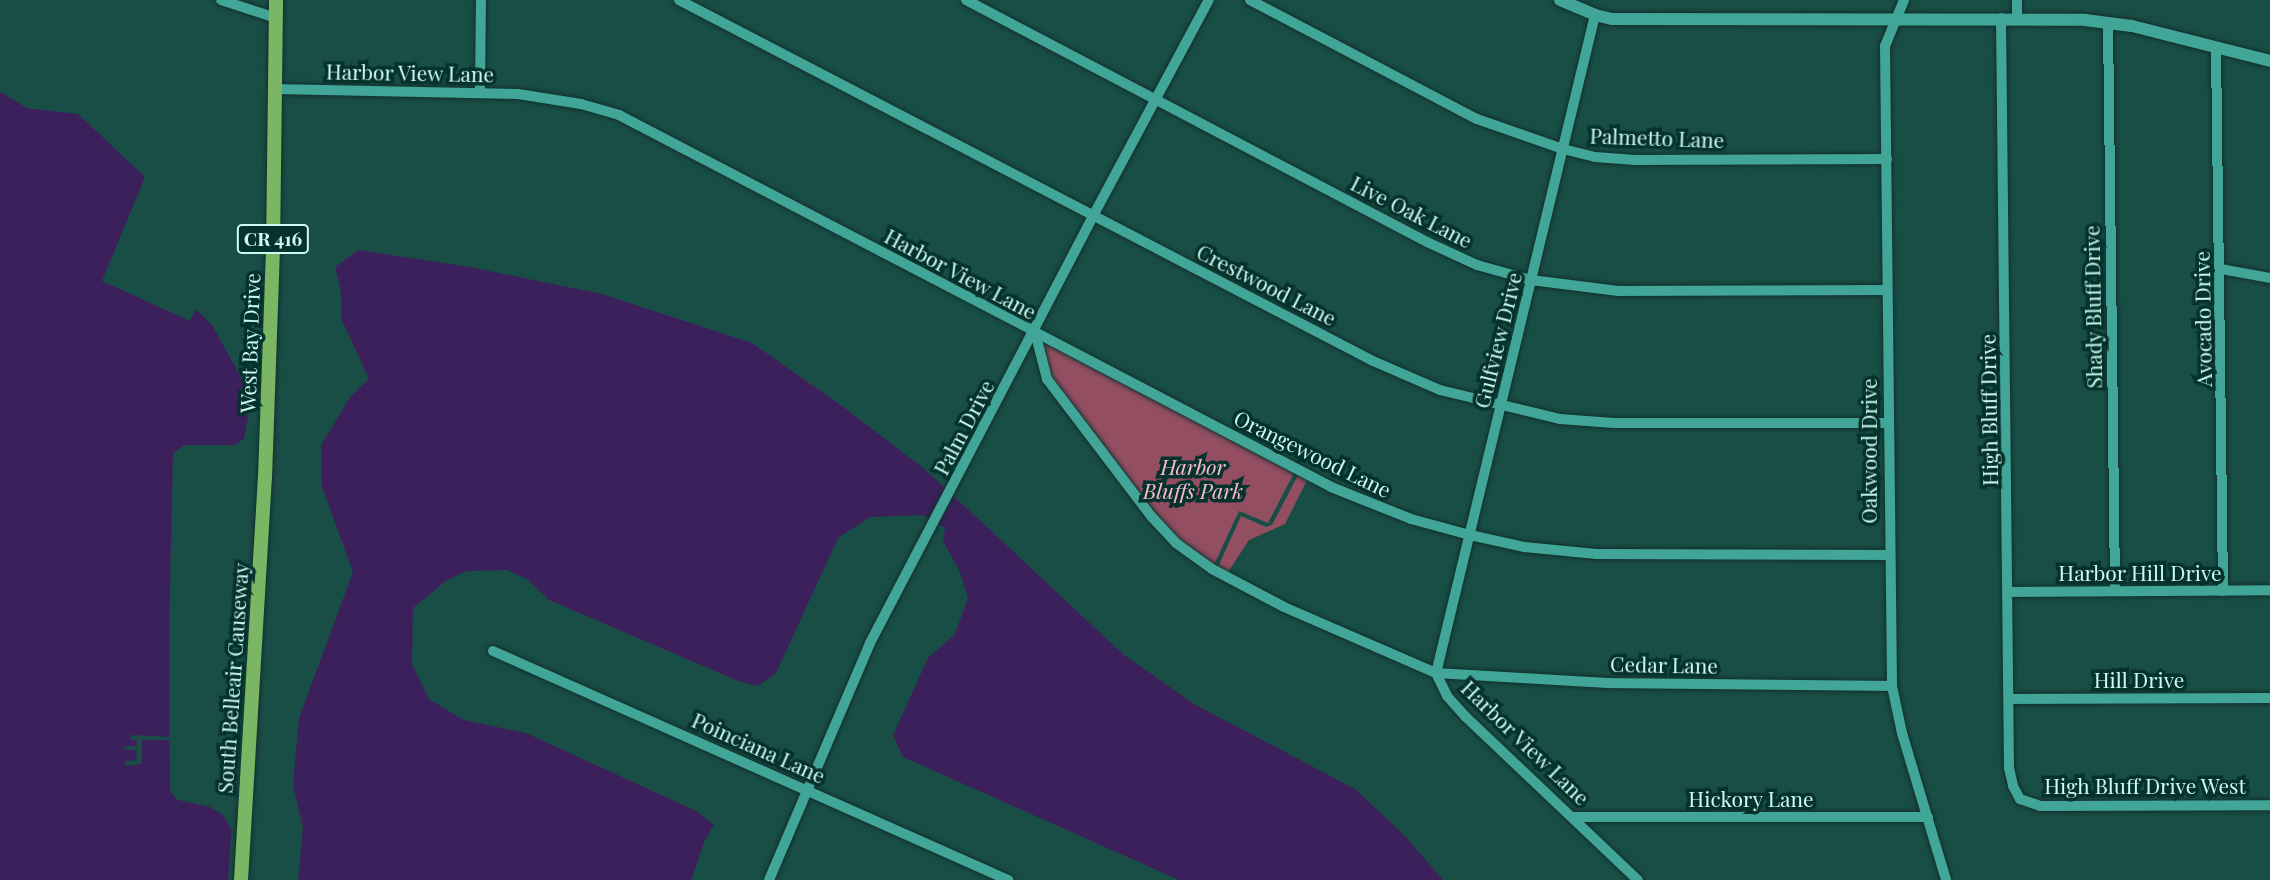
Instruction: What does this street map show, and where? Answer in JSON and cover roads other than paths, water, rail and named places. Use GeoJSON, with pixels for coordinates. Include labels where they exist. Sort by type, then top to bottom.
{"type":"FeatureCollection","features":[{"type":"Feature","properties":{"kind":"main road","name":"West Bay Drive"},"geometry":{"type":"LineString","coordinates":[[265,478],[276,0]]}},
{"type":"Feature","properties":{"kind":"main road","name":"South Belleair Causeway"},"geometry":{"type":"LineString","coordinates":[[241,880],[265,478]]}},
{"type":"Feature","properties":{"kind":"street"},"geometry":{"type":"LineString","coordinates":[[221,0],[276,18]]}},
{"type":"Feature","properties":{"kind":"street"},"geometry":{"type":"LineString","coordinates":[[480,92],[481,0]]}},
{"type":"Feature","properties":{"kind":"street","name":"Crestwood Lane"},"geometry":{"type":"LineString","coordinates":[[679,0],[1373,361],[1440,390],[1560,419],[1614,423],[1888,424]]}},
{"type":"Feature","properties":{"kind":"street","name":"Live Oak Lane"},"geometry":{"type":"LineString","coordinates":[[966,0],[1427,242],[1476,265],[1531,280],[1618,291],[1886,290]]}},
{"type":"Feature","properties":{"kind":"street","name":"Palm Drive"},"geometry":{"type":"LineString","coordinates":[[769,880],[870,643],[1209,0]]}},
{"type":"Feature","properties":{"kind":"street","name":"Palmetto Lane"},"geometry":{"type":"LineString","coordinates":[[1250,0],[1477,120],[1595,157],[1636,160],[1887,159]]}},
{"type":"Feature","properties":{"kind":"street"},"geometry":{"type":"LineString","coordinates":[[1560,0],[1612,19],[2017,18],[2108,23],[2270,61]]}},
{"type":"Feature","properties":{"kind":"street","name":"Oakwood Drive"},"geometry":{"type":"LineString","coordinates":[[1904,0],[1885,46],[1888,555],[1892,686],[1902,733],[1946,880]]}},
{"type":"Feature","properties":{"kind":"street"},"geometry":{"type":"LineString","coordinates":[[2017,0],[2017,18]]}},
{"type":"Feature","properties":{"kind":"street","name":"Gulfview Drive"},"geometry":{"type":"LineString","coordinates":[[1436,673],[1595,15]]}},
{"type":"Feature","properties":{"kind":"street","name":"High Bluff Drive"},"geometry":{"type":"LineString","coordinates":[[2001,18],[2010,592],[2009,768],[2012,786],[2020,799]]}},
{"type":"Feature","properties":{"kind":"street","name":"Shady Bluff Drive"},"geometry":{"type":"LineString","coordinates":[[2108,23],[2115,591]]}},
{"type":"Feature","properties":{"kind":"street","name":"Avocado Drive"},"geometry":{"type":"LineString","coordinates":[[2216,48],[2221,269],[2223,591]]}},
{"type":"Feature","properties":{"kind":"street","name":"Harbor View Lane"},"geometry":{"type":"LineString","coordinates":[[275,89],[480,92],[549,97],[618,114],[1035,332],[1047,379],[1151,516],[1176,543],[1212,569],[1284,607],[1436,673],[1447,696],[1466,717],[1575,817],[1637,880]]}},
{"type":"Feature","properties":{"kind":"street"},"geometry":{"type":"LineString","coordinates":[[2221,269],[2270,278]]}},
{"type":"Feature","properties":{"kind":"street","name":"Orangewood Lane"},"geometry":{"type":"LineString","coordinates":[[1035,332],[1331,487],[1411,519],[1470,535],[1524,547],[1585,554],[1888,555]]}},
{"type":"Feature","properties":{"kind":"street","name":"Harbor Hill Drive"},"geometry":{"type":"LineString","coordinates":[[2010,592],[2270,590]]}},
{"type":"Feature","properties":{"kind":"street","name":"Poinciana Lane"},"geometry":{"type":"LineString","coordinates":[[493,651],[1008,880]]}},
{"type":"Feature","properties":{"kind":"street","name":"Cedar Lane"},"geometry":{"type":"LineString","coordinates":[[1436,673],[1608,683],[1892,686]]}},
{"type":"Feature","properties":{"kind":"street","name":"Hill Drive"},"geometry":{"type":"LineString","coordinates":[[2009,699],[2270,698]]}},
{"type":"Feature","properties":{"kind":"street","name":"High Bluff Drive West"},"geometry":{"type":"LineString","coordinates":[[2020,799],[2040,806],[2270,805]]}},
{"type":"Feature","properties":{"kind":"street","name":"Hickory Lane"},"geometry":{"type":"LineString","coordinates":[[1575,817],[1928,817]]}},
{"type":"Feature","properties":{"kind":"park label","name":"Harbor Bluffs Park"},"geometry":{"type":"Point","coordinates":[1193,478]}}]}
